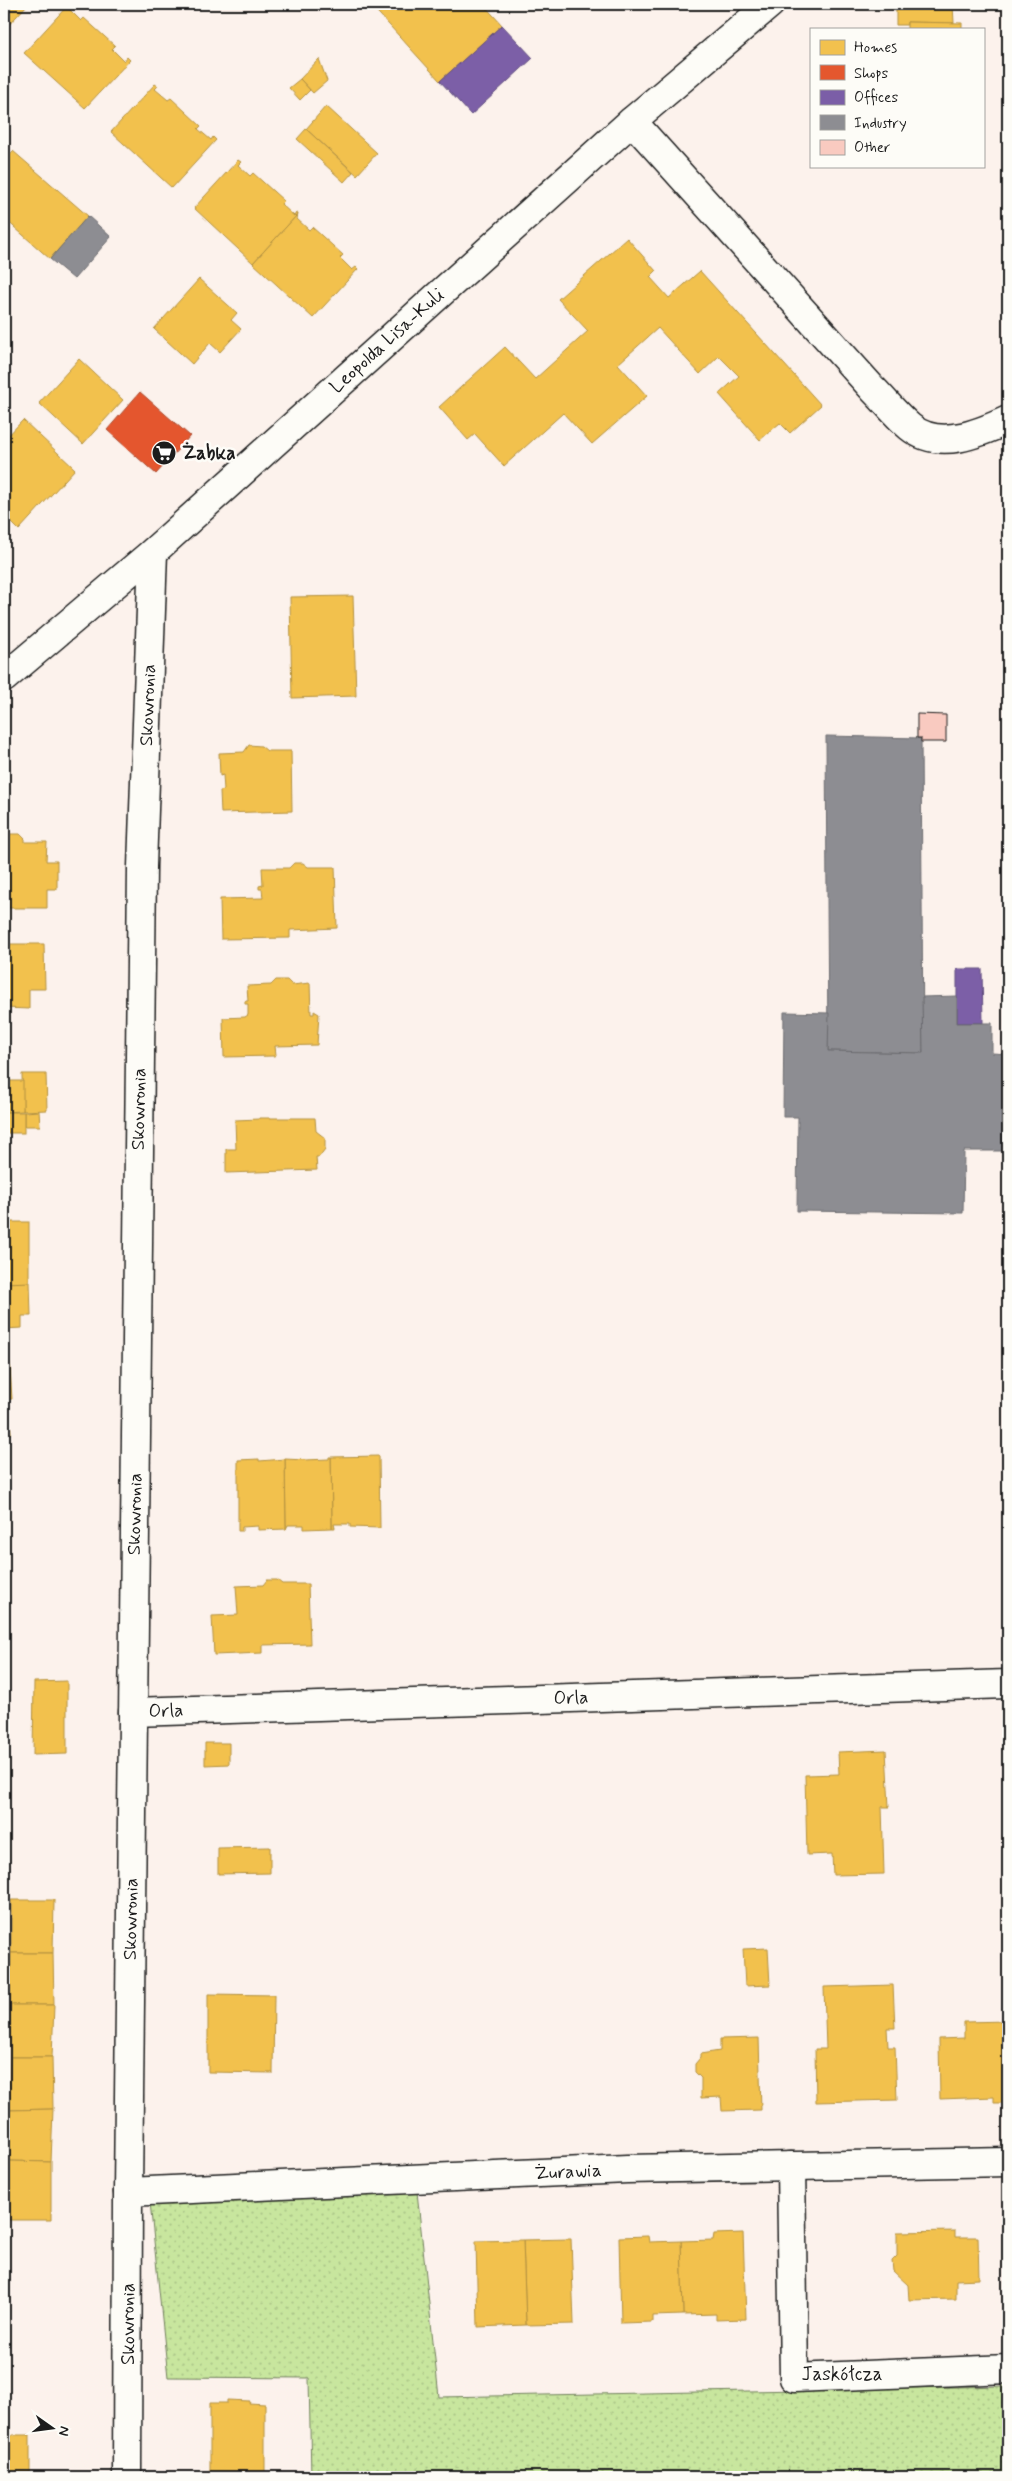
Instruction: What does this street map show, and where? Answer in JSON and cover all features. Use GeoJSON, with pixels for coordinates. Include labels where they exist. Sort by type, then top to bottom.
{"type":"FeatureCollection","features":[{"type":"Feature","properties":{"kind":"street","name":"Leopolda Lisa-Kuli"},"geometry":{"type":"LineString","coordinates":[[4,678],[153,552],[632,121],[770,4]]}},
{"type":"Feature","properties":{"kind":"street"},"geometry":{"type":"LineString","coordinates":[[632,121],[866,382],[912,429],[941,440],[984,432],[1008,420]]}},
{"type":"Feature","properties":{"kind":"street","name":"Skowronia"},"geometry":{"type":"LineString","coordinates":[[127,2477],[128,2192],[142,867],[153,552]]}},
{"type":"Feature","properties":{"kind":"street","name":"Orla"},"geometry":{"type":"LineString","coordinates":[[133,1712],[1008,1684]]}},
{"type":"Feature","properties":{"kind":"street","name":"Żurawia"},"geometry":{"type":"LineString","coordinates":[[128,2192],[618,2170],[1008,2162]]}},
{"type":"Feature","properties":{"kind":"street","name":"Jaskółcza"},"geometry":{"type":"LineString","coordinates":[[791,2166],[794,2378],[1008,2370]]}},
{"type":"Feature","properties":{"kind":"green space"},"geometry":{"type":"Polygon","coordinates":[[[417,2192],[439,2397],[1008,2386],[1008,2477],[311,2477],[309,2378],[168,2377],[150,2202],[417,2192]]]}},
{"type":"Feature","properties":{"kind":"building: Homes"},"geometry":{"type":"Polygon","coordinates":[[[4,4],[28,4],[4,30],[4,4]]]}},
{"type":"Feature","properties":{"kind":"building: Homes"},"geometry":{"type":"Polygon","coordinates":[[[69,4],[72,6],[69,9],[81,21],[84,18],[115,46],[112,49],[124,61],[127,57],[130,60],[85,108],[24,53],[69,4]]]}},
{"type":"Feature","properties":{"kind":"building: Homes"},"geometry":{"type":"Polygon","coordinates":[[[370,4],[483,4],[502,25],[440,81],[370,4]]]}},
{"type":"Feature","properties":{"kind":"building: Homes"},"geometry":{"type":"Polygon","coordinates":[[[915,4],[953,4],[954,23],[907,22],[907,25],[896,25],[896,7],[915,6],[915,4]]]}},
{"type":"Feature","properties":{"kind":"building: Homes"},"geometry":{"type":"Polygon","coordinates":[[[907,22],[962,23],[962,28],[907,28],[907,22]]]}},
{"type":"Feature","properties":{"kind":"building: Homes"},"geometry":{"type":"Polygon","coordinates":[[[319,59],[327,81],[313,93],[300,79],[319,59]]]}},
{"type":"Feature","properties":{"kind":"building: Homes"},"geometry":{"type":"Polygon","coordinates":[[[300,79],[310,90],[300,100],[289,88],[300,79]]]}},
{"type":"Feature","properties":{"kind":"building: Homes"},"geometry":{"type":"Polygon","coordinates":[[[155,84],[158,86],[155,89],[168,100],[171,98],[201,126],[198,129],[211,140],[213,137],[216,140],[172,188],[111,132],[155,84]]]}},
{"type":"Feature","properties":{"kind":"building: Homes"},"geometry":{"type":"Polygon","coordinates":[[[326,106],[377,153],[357,175],[306,129],[326,106]]]}},
{"type":"Feature","properties":{"kind":"building: Homes"},"geometry":{"type":"Polygon","coordinates":[[[306,129],[353,172],[344,182],[297,139],[306,129]]]}},
{"type":"Feature","properties":{"kind":"building: Homes"},"geometry":{"type":"Polygon","coordinates":[[[13,151],[88,216],[50,259],[4,218],[4,161],[13,151]]]}},
{"type":"Feature","properties":{"kind":"building: Homes"},"geometry":{"type":"Polygon","coordinates":[[[238,160],[241,162],[238,165],[250,176],[253,173],[284,201],[281,204],[294,216],[296,213],[298,214],[253,263],[194,208],[238,160]]]}},
{"type":"Feature","properties":{"kind":"building: Homes"},"geometry":{"type":"Polygon","coordinates":[[[298,214],[297,219],[309,230],[312,227],[343,255],[340,258],[352,270],[356,267],[358,269],[313,318],[253,263],[298,214]]]}},
{"type":"Feature","properties":{"kind":"building: Homes"},"geometry":{"type":"Polygon","coordinates":[[[627,238],[656,271],[650,277],[669,298],[700,271],[821,405],[790,433],[780,423],[760,440],[719,394],[739,376],[719,356],[700,374],[658,328],[618,364],[647,396],[592,444],[563,413],[504,466],[475,434],[468,440],[439,407],[505,347],[535,379],[588,331],[558,299],[627,238]]]}},
{"type":"Feature","properties":{"kind":"building: Homes"},"geometry":{"type":"Polygon","coordinates":[[[199,279],[237,313],[231,320],[241,329],[220,352],[210,343],[192,364],[154,329],[199,279]]]}},
{"type":"Feature","properties":{"kind":"building: Homes"},"geometry":{"type":"Polygon","coordinates":[[[79,359],[123,400],[83,444],[39,403],[79,359]]]}},
{"type":"Feature","properties":{"kind":"building: Homes"},"geometry":{"type":"Polygon","coordinates":[[[23,420],[75,469],[19,530],[4,515],[4,440],[23,420]]]}},
{"type":"Feature","properties":{"kind":"building: Homes"},"geometry":{"type":"Polygon","coordinates":[[[353,596],[356,696],[292,698],[290,597],[353,596]]]}},
{"type":"Feature","properties":{"kind":"building: Homes"},"geometry":{"type":"Polygon","coordinates":[[[249,745],[261,746],[267,751],[291,751],[292,811],[221,813],[220,791],[224,790],[223,775],[220,776],[219,753],[244,752],[249,745]]]}},
{"type":"Feature","properties":{"kind":"building: Homes"},"geometry":{"type":"Polygon","coordinates":[[[5,834],[20,834],[25,839],[25,842],[47,842],[46,861],[57,861],[57,889],[47,889],[47,908],[4,908],[5,834]]]}},
{"type":"Feature","properties":{"kind":"building: Homes"},"geometry":{"type":"Polygon","coordinates":[[[294,863],[303,863],[308,867],[335,867],[337,928],[290,930],[290,938],[221,939],[220,899],[263,898],[262,889],[259,889],[259,886],[263,885],[262,868],[289,868],[294,863]]]}},
{"type":"Feature","properties":{"kind":"building: Homes"},"geometry":{"type":"Polygon","coordinates":[[[4,944],[44,944],[45,989],[29,989],[29,1009],[4,1008],[4,944]]]}},
{"type":"Feature","properties":{"kind":"building: Homes"},"geometry":{"type":"Polygon","coordinates":[[[276,980],[287,980],[292,985],[310,983],[311,1014],[314,1014],[314,1011],[319,1014],[317,1045],[275,1046],[276,1055],[274,1056],[224,1057],[223,1018],[245,1017],[248,1015],[248,1004],[245,1004],[245,1001],[248,1001],[247,986],[271,985],[276,980]]]}},
{"type":"Feature","properties":{"kind":"building: Homes"},"geometry":{"type":"Polygon","coordinates":[[[22,1074],[46,1074],[47,1110],[23,1111],[22,1074]]]}},
{"type":"Feature","properties":{"kind":"building: Homes"},"geometry":{"type":"Polygon","coordinates":[[[4,1081],[23,1081],[23,1111],[4,1112],[4,1081]]]}},
{"type":"Feature","properties":{"kind":"building: Homes"},"geometry":{"type":"Polygon","coordinates":[[[39,1111],[40,1126],[24,1126],[24,1112],[39,1111]]]}},
{"type":"Feature","properties":{"kind":"building: Homes"},"geometry":{"type":"Polygon","coordinates":[[[4,1112],[24,1112],[24,1133],[4,1133],[4,1112]]]}},
{"type":"Feature","properties":{"kind":"building: Homes"},"geometry":{"type":"Polygon","coordinates":[[[315,1118],[316,1131],[325,1138],[325,1149],[319,1157],[316,1157],[317,1170],[226,1173],[226,1149],[236,1149],[235,1120],[315,1118]]]}},
{"type":"Feature","properties":{"kind":"building: Homes"},"geometry":{"type":"Polygon","coordinates":[[[4,1222],[29,1222],[29,1283],[4,1283],[4,1222]]]}},
{"type":"Feature","properties":{"kind":"building: Homes"},"geometry":{"type":"Polygon","coordinates":[[[30,1282],[31,1316],[22,1316],[22,1328],[4,1329],[4,1283],[30,1282]]]}},
{"type":"Feature","properties":{"kind":"building: Homes"},"geometry":{"type":"Polygon","coordinates":[[[4,1352],[9,1352],[12,1399],[8,1399],[11,1433],[4,1433],[4,1352]]]}},
{"type":"Feature","properties":{"kind":"building: Homes"},"geometry":{"type":"Polygon","coordinates":[[[379,1456],[380,1528],[350,1527],[350,1524],[334,1524],[335,1528],[332,1528],[331,1457],[379,1456]]]}},
{"type":"Feature","properties":{"kind":"building: Homes"},"geometry":{"type":"Polygon","coordinates":[[[331,1457],[332,1528],[304,1529],[304,1525],[288,1525],[286,1529],[285,1459],[329,1459],[331,1457]]]}},
{"type":"Feature","properties":{"kind":"building: Homes"},"geometry":{"type":"Polygon","coordinates":[[[259,1459],[259,1461],[285,1459],[286,1529],[258,1530],[258,1526],[242,1527],[242,1531],[238,1531],[238,1460],[259,1459]]]}},
{"type":"Feature","properties":{"kind":"building: Homes"},"geometry":{"type":"Polygon","coordinates":[[[267,1580],[277,1580],[282,1584],[308,1584],[310,1644],[262,1645],[262,1653],[214,1655],[212,1616],[238,1615],[236,1586],[263,1585],[267,1580]]]}},
{"type":"Feature","properties":{"kind":"building: Homes"},"geometry":{"type":"Polygon","coordinates":[[[67,1681],[67,1754],[33,1755],[34,1682],[67,1681]]]}},
{"type":"Feature","properties":{"kind":"building: Homes"},"geometry":{"type":"Polygon","coordinates":[[[205,1743],[229,1743],[229,1764],[205,1765],[205,1743]]]}},
{"type":"Feature","properties":{"kind":"building: Homes"},"geometry":{"type":"Polygon","coordinates":[[[886,1750],[889,1807],[882,1807],[884,1874],[833,1875],[832,1854],[807,1855],[805,1775],[839,1774],[838,1752],[886,1750]]]}},
{"type":"Feature","properties":{"kind":"building: Homes"},"geometry":{"type":"Polygon","coordinates":[[[270,1847],[270,1873],[218,1874],[218,1848],[270,1847]]]}},
{"type":"Feature","properties":{"kind":"building: Homes"},"geometry":{"type":"Polygon","coordinates":[[[11,1900],[54,1900],[53,1953],[11,1953],[11,1900]]]}},
{"type":"Feature","properties":{"kind":"building: Homes"},"geometry":{"type":"Polygon","coordinates":[[[768,1948],[770,1985],[745,1986],[743,1949],[768,1948]]]}},
{"type":"Feature","properties":{"kind":"building: Homes"},"geometry":{"type":"Polygon","coordinates":[[[11,1953],[53,1953],[54,2005],[10,2005],[11,1953]]]}},
{"type":"Feature","properties":{"kind":"building: Homes"},"geometry":{"type":"Polygon","coordinates":[[[893,1985],[895,2028],[887,2028],[888,2047],[895,2047],[897,2100],[816,2102],[815,2049],[826,2049],[824,1987],[893,1985]]]}},
{"type":"Feature","properties":{"kind":"building: Homes"},"geometry":{"type":"Polygon","coordinates":[[[208,1994],[274,1995],[273,2073],[208,2072],[208,1994]]]}},
{"type":"Feature","properties":{"kind":"building: Homes"},"geometry":{"type":"Polygon","coordinates":[[[10,2005],[54,2005],[52,2057],[10,2057],[10,2005]]]}},
{"type":"Feature","properties":{"kind":"building: Homes"},"geometry":{"type":"Polygon","coordinates":[[[1008,2021],[1008,2103],[994,2103],[994,2097],[940,2099],[939,2039],[964,2038],[964,2022],[1008,2021]]]}},
{"type":"Feature","properties":{"kind":"building: Homes"},"geometry":{"type":"Polygon","coordinates":[[[759,2038],[761,2110],[722,2111],[721,2097],[701,2098],[701,2078],[695,2072],[695,2064],[700,2058],[700,2054],[720,2051],[720,2039],[759,2038]]]}},
{"type":"Feature","properties":{"kind":"building: Homes"},"geometry":{"type":"Polygon","coordinates":[[[10,2057],[52,2057],[53,2109],[9,2110],[10,2057]]]}},
{"type":"Feature","properties":{"kind":"building: Homes"},"geometry":{"type":"Polygon","coordinates":[[[53,2109],[51,2162],[9,2161],[9,2110],[53,2109]]]}},
{"type":"Feature","properties":{"kind":"building: Homes"},"geometry":{"type":"Polygon","coordinates":[[[9,2161],[51,2162],[51,2220],[9,2220],[9,2161]]]}},
{"type":"Feature","properties":{"kind":"building: Homes"},"geometry":{"type":"Polygon","coordinates":[[[955,2231],[955,2237],[978,2237],[979,2279],[956,2280],[956,2299],[909,2300],[908,2285],[893,2271],[892,2261],[897,2256],[897,2232],[955,2231]]]}},
{"type":"Feature","properties":{"kind":"building: Homes"},"geometry":{"type":"Polygon","coordinates":[[[743,2233],[746,2319],[716,2320],[716,2314],[683,2315],[681,2241],[713,2240],[714,2234],[743,2233]]]}},
{"type":"Feature","properties":{"kind":"building: Homes"},"geometry":{"type":"Polygon","coordinates":[[[648,2236],[649,2242],[681,2241],[683,2315],[652,2316],[652,2322],[621,2323],[619,2237],[648,2236]]]}},
{"type":"Feature","properties":{"kind":"building: Homes"},"geometry":{"type":"Polygon","coordinates":[[[571,2239],[574,2324],[526,2325],[523,2240],[571,2239]]]}},
{"type":"Feature","properties":{"kind":"building: Homes"},"geometry":{"type":"Polygon","coordinates":[[[523,2240],[526,2325],[478,2327],[476,2241],[523,2240]]]}},
{"type":"Feature","properties":{"kind":"building: Homes"},"geometry":{"type":"Polygon","coordinates":[[[227,2400],[265,2404],[265,2476],[212,2477],[210,2475],[210,2403],[227,2403],[227,2400]]]}},
{"type":"Feature","properties":{"kind":"building: Homes"},"geometry":{"type":"Polygon","coordinates":[[[4,2435],[30,2435],[30,2477],[4,2477],[4,2435]]]}},
{"type":"Feature","properties":{"kind":"building: Shops"},"geometry":{"type":"Polygon","coordinates":[[[140,392],[190,436],[156,474],[107,430],[140,392]]]}},
{"type":"Feature","properties":{"kind":"building: Offices"},"geometry":{"type":"Polygon","coordinates":[[[502,25],[533,58],[471,115],[440,81],[502,25]]]}},
{"type":"Feature","properties":{"kind":"building: Offices"},"geometry":{"type":"Polygon","coordinates":[[[957,969],[982,969],[983,1023],[957,1023],[957,969]]]}},
{"type":"Feature","properties":{"kind":"building: Industry"},"geometry":{"type":"Polygon","coordinates":[[[88,216],[111,237],[74,279],[50,259],[88,216]]]}},
{"type":"Feature","properties":{"kind":"building: Industry"},"geometry":{"type":"Polygon","coordinates":[[[826,736],[921,738],[923,1053],[828,1051],[826,736]]]}},
{"type":"Feature","properties":{"kind":"building: Industry"},"geometry":{"type":"Polygon","coordinates":[[[957,996],[957,1023],[992,1023],[992,1053],[1008,1054],[1008,1151],[964,1151],[963,1213],[797,1211],[798,1117],[783,1117],[784,1012],[829,1013],[828,1051],[923,1053],[922,997],[957,996]]]}},
{"type":"Feature","properties":{"kind":"building: Other"},"geometry":{"type":"Polygon","coordinates":[[[917,714],[946,715],[946,742],[921,742],[921,738],[917,738],[917,714]]]}},
{"type":"Feature","properties":{"kind":"place","name":"Żabka"},"geometry":{"type":"Point","coordinates":[164,453]}}]}
